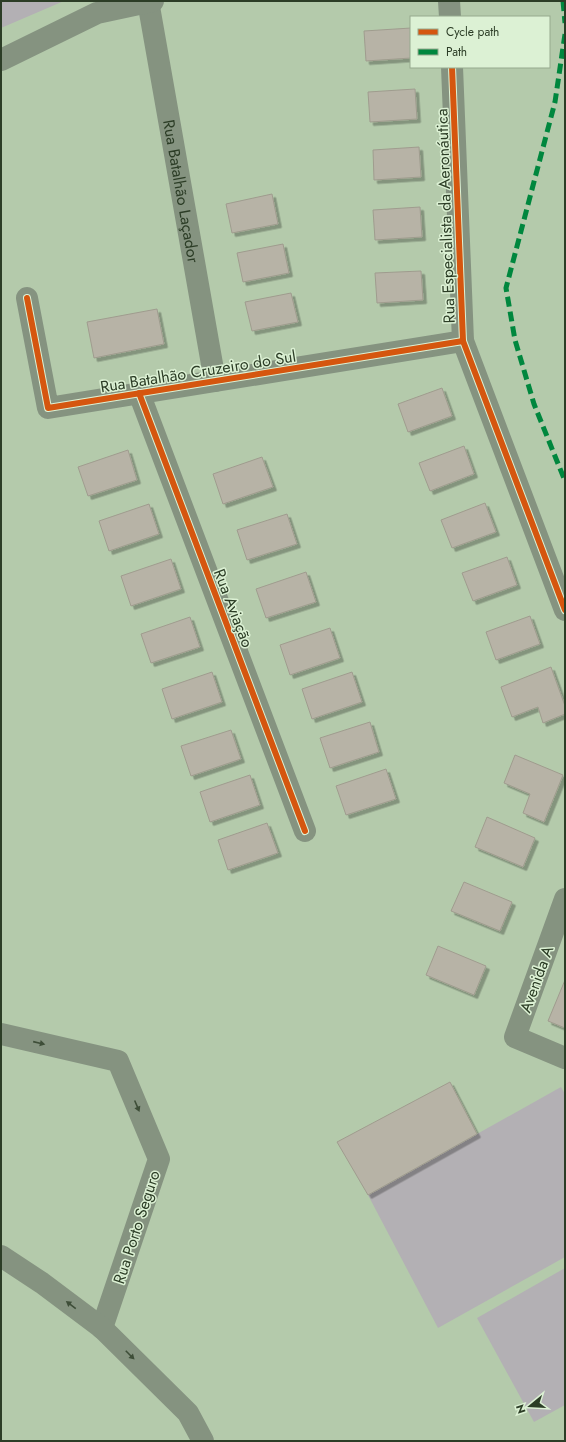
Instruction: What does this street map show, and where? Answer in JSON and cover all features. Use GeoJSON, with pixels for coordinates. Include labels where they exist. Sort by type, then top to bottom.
{"type":"FeatureCollection","features":[{"type":"Feature","properties":{"kind":"street","name":"Rua Batalhão Laçador"},"geometry":{"type":"LineString","coordinates":[[148,1],[214,381]]}},
{"type":"Feature","properties":{"kind":"street"},"geometry":{"type":"LineString","coordinates":[[1,60],[97,13],[153,1]]}},
{"type":"Feature","properties":{"kind":"street"},"geometry":{"type":"LineString","coordinates":[[449,1],[450,16]]}},
{"type":"Feature","properties":{"kind":"street","name":"Rua Especialista da Aeronáutica"},"geometry":{"type":"LineString","coordinates":[[452,68],[463,341],[565,610]]}},
{"type":"Feature","properties":{"kind":"street","name":"Rua Batalhão Cruzeiro do Sul"},"geometry":{"type":"LineString","coordinates":[[27,298],[48,408],[463,341]]}},
{"type":"Feature","properties":{"kind":"street","name":"Rua Aviação"},"geometry":{"type":"LineString","coordinates":[[139,393],[305,831]]}},
{"type":"Feature","properties":{"kind":"street","name":"Avenida A"},"geometry":{"type":"LineString","coordinates":[[565,899],[515,1037],[565,1058]]}},
{"type":"Feature","properties":{"kind":"street","name":"Rua Porto Seguro"},"geometry":{"type":"LineString","coordinates":[[1,1034],[118,1061],[159,1159],[102,1328]]}},
{"type":"Feature","properties":{"kind":"street"},"geometry":{"type":"LineString","coordinates":[[1,1256],[42,1283],[102,1328],[188,1414],[203,1441]]}},
{"type":"Feature","properties":{"kind":"shaded area"},"geometry":{"type":"Polygon","coordinates":[[[1,1],[64,1],[1,28],[1,1]]]}},
{"type":"Feature","properties":{"kind":"shaded area"},"geometry":{"type":"Polygon","coordinates":[[[561,1087],[565,1094],[565,1257],[438,1328],[368,1195],[561,1087]]]}},
{"type":"Feature","properties":{"kind":"shaded area"},"geometry":{"type":"Polygon","coordinates":[[[565,1268],[565,1405],[534,1422],[477,1318],[565,1268]]]}},
{"type":"Feature","properties":{"kind":"building"},"geometry":{"type":"Polygon","coordinates":[[[410,28],[410,58],[366,61],[364,31],[410,28]]]}},
{"type":"Feature","properties":{"kind":"building"},"geometry":{"type":"Polygon","coordinates":[[[415,89],[417,119],[370,122],[368,92],[415,89]]]}},
{"type":"Feature","properties":{"kind":"building"},"geometry":{"type":"Polygon","coordinates":[[[419,147],[421,177],[374,180],[373,150],[419,147]]]}},
{"type":"Feature","properties":{"kind":"building"},"geometry":{"type":"Polygon","coordinates":[[[272,194],[278,224],[232,233],[226,204],[272,194]]]}},
{"type":"Feature","properties":{"kind":"building"},"geometry":{"type":"Polygon","coordinates":[[[420,207],[422,237],[375,240],[373,210],[420,207]]]}},
{"type":"Feature","properties":{"kind":"building"},"geometry":{"type":"Polygon","coordinates":[[[283,244],[289,273],[243,282],[237,253],[283,244]]]}},
{"type":"Feature","properties":{"kind":"building"},"geometry":{"type":"Polygon","coordinates":[[[421,271],[423,300],[377,303],[375,273],[421,271]]]}},
{"type":"Feature","properties":{"kind":"building"},"geometry":{"type":"Polygon","coordinates":[[[291,293],[298,322],[252,331],[245,302],[291,293]]]}},
{"type":"Feature","properties":{"kind":"building"},"geometry":{"type":"Polygon","coordinates":[[[157,309],[164,344],[94,358],[87,322],[157,309]]]}},
{"type":"Feature","properties":{"kind":"building"},"geometry":{"type":"Polygon","coordinates":[[[442,388],[452,416],[408,432],[398,404],[442,388]]]}},
{"type":"Feature","properties":{"kind":"building"},"geometry":{"type":"Polygon","coordinates":[[[464,446],[474,474],[430,491],[419,463],[464,446]]]}},
{"type":"Feature","properties":{"kind":"building"},"geometry":{"type":"Polygon","coordinates":[[[128,450],[137,480],[88,496],[78,467],[128,450]]]}},
{"type":"Feature","properties":{"kind":"building"},"geometry":{"type":"Polygon","coordinates":[[[262,457],[273,487],[223,504],[213,474],[262,457]]]}},
{"type":"Feature","properties":{"kind":"building"},"geometry":{"type":"Polygon","coordinates":[[[485,503],[496,532],[452,548],[441,520],[485,503]]]}},
{"type":"Feature","properties":{"kind":"building"},"geometry":{"type":"Polygon","coordinates":[[[149,504],[159,534],[109,551],[99,521],[149,504]]]}},
{"type":"Feature","properties":{"kind":"building"},"geometry":{"type":"Polygon","coordinates":[[[287,514],[297,544],[247,560],[237,530],[287,514]]]}},
{"type":"Feature","properties":{"kind":"building"},"geometry":{"type":"Polygon","coordinates":[[[507,557],[517,585],[473,601],[462,573],[507,557]]]}},
{"type":"Feature","properties":{"kind":"building"},"geometry":{"type":"Polygon","coordinates":[[[171,559],[181,589],[131,606],[121,576],[171,559]]]}},
{"type":"Feature","properties":{"kind":"building"},"geometry":{"type":"Polygon","coordinates":[[[306,572],[316,602],[266,618],[256,589],[306,572]]]}},
{"type":"Feature","properties":{"kind":"building"},"geometry":{"type":"Polygon","coordinates":[[[530,616],[540,644],[496,660],[486,632],[530,616]]]}},
{"type":"Feature","properties":{"kind":"building"},"geometry":{"type":"Polygon","coordinates":[[[190,617],[200,647],[151,663],[141,634],[190,617]]]}},
{"type":"Feature","properties":{"kind":"building"},"geometry":{"type":"Polygon","coordinates":[[[330,628],[340,658],[290,675],[280,645],[330,628]]]}},
{"type":"Feature","properties":{"kind":"building"},"geometry":{"type":"Polygon","coordinates":[[[551,667],[565,706],[565,714],[543,723],[538,707],[512,717],[501,687],[551,667]]]}},
{"type":"Feature","properties":{"kind":"building"},"geometry":{"type":"Polygon","coordinates":[[[212,672],[222,702],[172,719],[162,689],[212,672]]]}},
{"type":"Feature","properties":{"kind":"building"},"geometry":{"type":"Polygon","coordinates":[[[352,672],[362,702],[312,719],[302,689],[352,672]]]}},
{"type":"Feature","properties":{"kind":"building"},"geometry":{"type":"Polygon","coordinates":[[[370,722],[379,752],[330,768],[320,738],[370,722]]]}},
{"type":"Feature","properties":{"kind":"building"},"geometry":{"type":"Polygon","coordinates":[[[231,730],[241,759],[191,776],[181,746],[231,730]]]}},
{"type":"Feature","properties":{"kind":"building"},"geometry":{"type":"Polygon","coordinates":[[[515,755],[563,775],[544,822],[523,813],[530,794],[504,783],[515,755]]]}},
{"type":"Feature","properties":{"kind":"building"},"geometry":{"type":"Polygon","coordinates":[[[386,769],[396,799],[346,815],[336,786],[386,769]]]}},
{"type":"Feature","properties":{"kind":"building"},"geometry":{"type":"Polygon","coordinates":[[[250,775],[260,805],[210,822],[200,792],[250,775]]]}},
{"type":"Feature","properties":{"kind":"building"},"geometry":{"type":"Polygon","coordinates":[[[487,817],[535,838],[523,867],[475,847],[487,817]]]}},
{"type":"Feature","properties":{"kind":"building"},"geometry":{"type":"Polygon","coordinates":[[[267,823],[278,853],[228,870],[218,840],[267,823]]]}},
{"type":"Feature","properties":{"kind":"building"},"geometry":{"type":"Polygon","coordinates":[[[464,882],[512,902],[500,931],[451,911],[464,882]]]}},
{"type":"Feature","properties":{"kind":"building"},"geometry":{"type":"Polygon","coordinates":[[[438,946],[486,966],[474,995],[426,975],[438,946]]]}},
{"type":"Feature","properties":{"kind":"building"},"geometry":{"type":"Polygon","coordinates":[[[565,980],[565,1028],[548,1021],[565,980]]]}},
{"type":"Feature","properties":{"kind":"building"},"geometry":{"type":"Polygon","coordinates":[[[450,1082],[477,1134],[368,1195],[337,1142],[450,1082]]]}},
{"type":"Feature","properties":{"kind":"marked path"},"geometry":{"type":"LineString","coordinates":[[563,1],[565,23]]}},
{"type":"Feature","properties":{"kind":"marked path"},"geometry":{"type":"LineString","coordinates":[[565,34],[555,102],[506,288],[515,340],[534,404],[565,481]]}},
{"type":"Feature","properties":{"kind":"cycle path"},"geometry":{"type":"LineString","coordinates":[[452,68],[463,341],[565,610]]}},
{"type":"Feature","properties":{"kind":"cycle path"},"geometry":{"type":"LineString","coordinates":[[27,298],[48,408],[463,341]]}},
{"type":"Feature","properties":{"kind":"cycle path"},"geometry":{"type":"LineString","coordinates":[[139,393],[305,831]]}}]}
